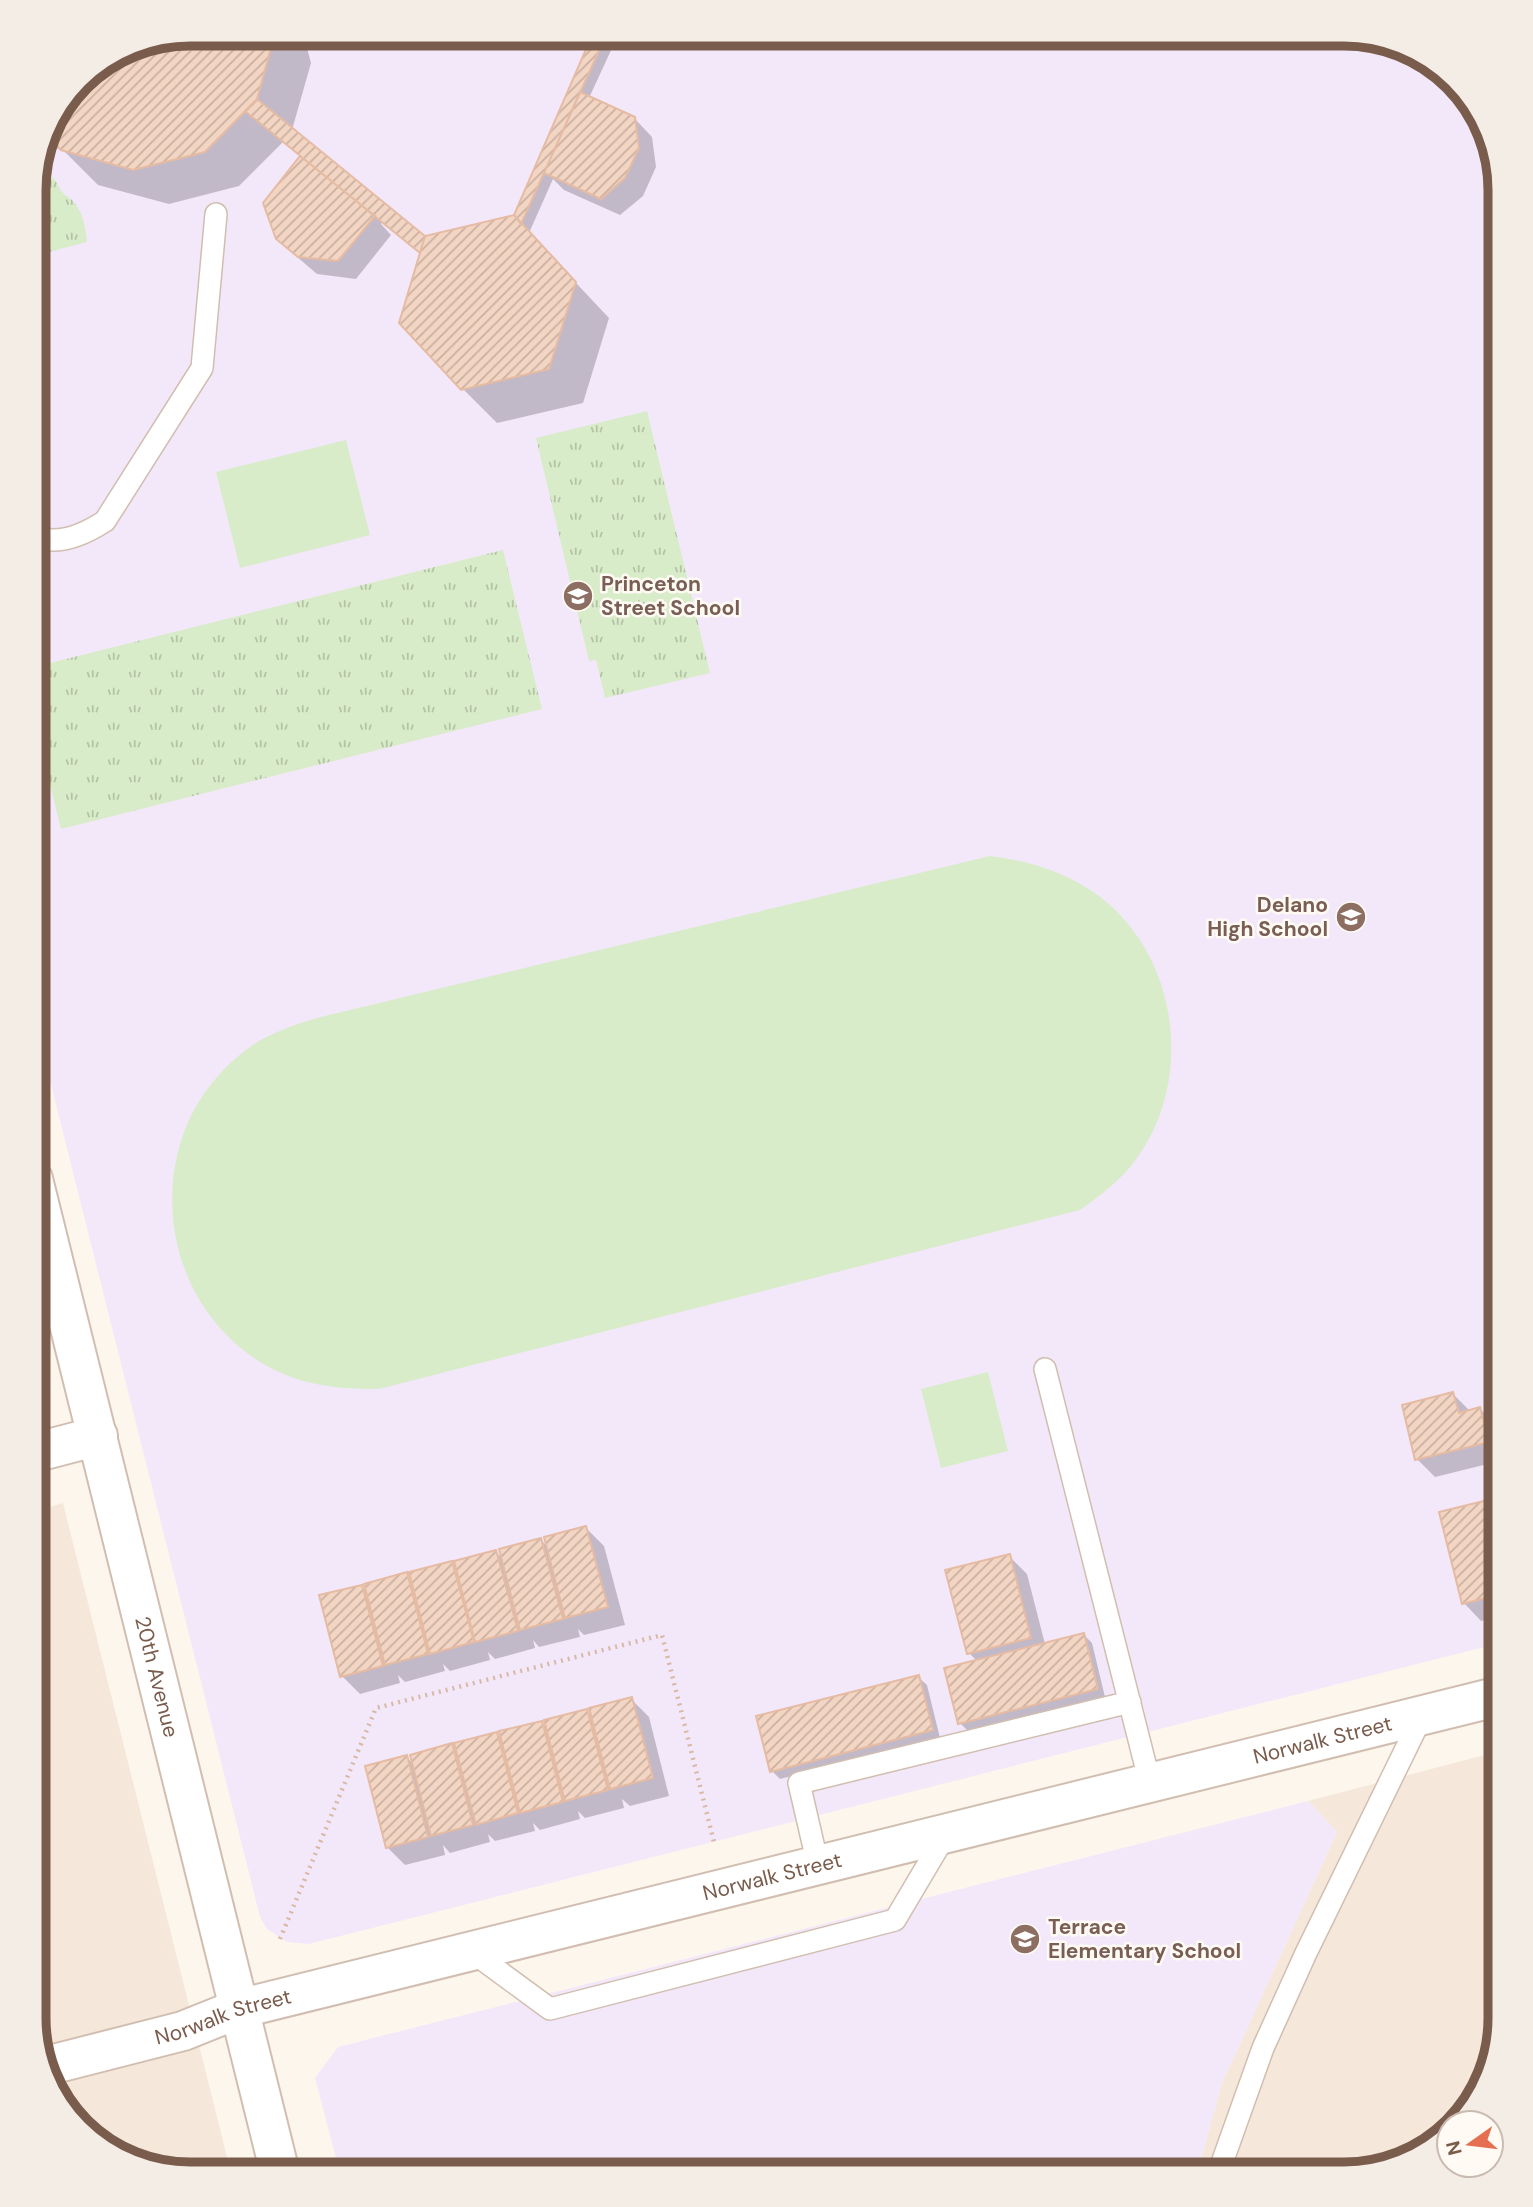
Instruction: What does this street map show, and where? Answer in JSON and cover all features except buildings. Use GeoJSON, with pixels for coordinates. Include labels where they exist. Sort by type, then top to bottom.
{"type":"FeatureCollection","features":[{"type":"Feature","properties":{"kind":"street","name":"20th Avenue"},"geometry":{"type":"LineString","coordinates":[[46,1230],[277,2161]]}},
{"type":"Feature","properties":{"kind":"street"},"geometry":{"type":"LineString","coordinates":[[46,1450],[99,1436]]}},
{"type":"Feature","properties":{"kind":"street","name":"Norwalk Street"},"geometry":{"type":"LineString","coordinates":[[53,2064],[183,2031],[239,2009],[1488,1699]]}},
{"type":"Feature","properties":{"kind":"lane"},"geometry":{"type":"LineString","coordinates":[[46,539],[72,537],[105,521],[202,368],[216,214]]}},
{"type":"Feature","properties":{"kind":"lane"},"geometry":{"type":"LineString","coordinates":[[1045,1369],[1150,1783]]}},
{"type":"Feature","properties":{"kind":"lane"},"geometry":{"type":"LineString","coordinates":[[818,1865],[799,1783],[1130,1702]]}},
{"type":"Feature","properties":{"kind":"lane"},"geometry":{"type":"LineString","coordinates":[[1222,2162],[1263,2048],[1306,1953],[1422,1716]]}},
{"type":"Feature","properties":{"kind":"lane"},"geometry":{"type":"LineString","coordinates":[[471,1951],[550,2009],[895,1920],[946,1833]]}},
{"type":"Feature","properties":{"kind":"path"},"geometry":{"type":"LineString","coordinates":[[280,1939],[376,1708],[662,1635],[714,1842]]}},
{"type":"Feature","properties":{"kind":"shaded area","name":"Princeton Street School"},"geometry":{"type":"Polygon","coordinates":[[[180,46],[1353,46],[1381,50],[1415,65],[1431,75],[1458,102],[1477,135],[1483,152],[1488,190],[1488,1646],[309,1944],[287,1942],[267,1929],[260,1917],[46,1065],[46,180],[50,152],[56,135],[72,107],[167,47],[180,46]]]}},
{"type":"Feature","properties":{"kind":"shaded area"},"geometry":{"type":"Polygon","coordinates":[[[63,1503],[228,2161],[162,2159],[126,2147],[95,2126],[75,2105],[56,2072],[50,2055],[46,2017],[46,1508],[63,1503]]]}},
{"type":"Feature","properties":{"kind":"shaded area"},"geometry":{"type":"Polygon","coordinates":[[[1488,1754],[1488,2017],[1483,2055],[1477,2072],[1454,2109],[1435,2109],[1435,2128],[1431,2132],[1398,2151],[1381,2157],[1343,2162],[1200,2162],[1222,2083],[1337,1832],[1308,1801],[1488,1754]]]}},
{"type":"Feature","properties":{"kind":"shaded area","name":"Terrace Elementary School"},"geometry":{"type":"Polygon","coordinates":[[[1308,1801],[1337,1832],[1222,2083],[1200,2162],[337,2161],[315,2078],[338,2047],[1308,1801]]]}},
{"type":"Feature","properties":{"kind":"green space"},"geometry":{"type":"Polygon","coordinates":[[[47,175],[54,179],[62,192],[76,205],[83,220],[87,242],[46,253],[47,175]]]}},
{"type":"Feature","properties":{"kind":"green space"},"geometry":{"type":"Polygon","coordinates":[[[647,411],[710,673],[605,698],[596,660],[589,661],[536,438],[647,411]]]}},
{"type":"Feature","properties":{"kind":"green space"},"geometry":{"type":"Polygon","coordinates":[[[346,440],[370,535],[240,568],[216,472],[346,440]]]}},
{"type":"Feature","properties":{"kind":"green space"},"geometry":{"type":"Polygon","coordinates":[[[503,550],[542,709],[61,829],[46,768],[46,664],[503,550]]]}},
{"type":"Feature","properties":{"kind":"green space"},"geometry":{"type":"Polygon","coordinates":[[[990,856],[1047,869],[1074,880],[1099,896],[1127,923],[1149,955],[1163,991],[1170,1029],[1170,1068],[1163,1106],[1148,1141],[1125,1173],[1080,1210],[379,1389],[329,1386],[281,1373],[249,1354],[222,1330],[200,1301],[185,1269],[175,1235],[172,1199],[176,1163],[186,1127],[207,1090],[226,1067],[261,1040],[292,1026],[325,1016],[990,856]]]}},
{"type":"Feature","properties":{"kind":"green space"},"geometry":{"type":"Polygon","coordinates":[[[988,1372],[1008,1451],[941,1468],[921,1389],[988,1372]]]}},
{"type":"Feature","properties":{"kind":"place","name":"Princeton Street School"},"geometry":{"type":"Point","coordinates":[578,596]}},
{"type":"Feature","properties":{"kind":"place","name":"Delano High School"},"geometry":{"type":"Point","coordinates":[1351,917]}},
{"type":"Feature","properties":{"kind":"place","name":"Terrace Elementary School"},"geometry":{"type":"Point","coordinates":[1025,1939]}}]}
